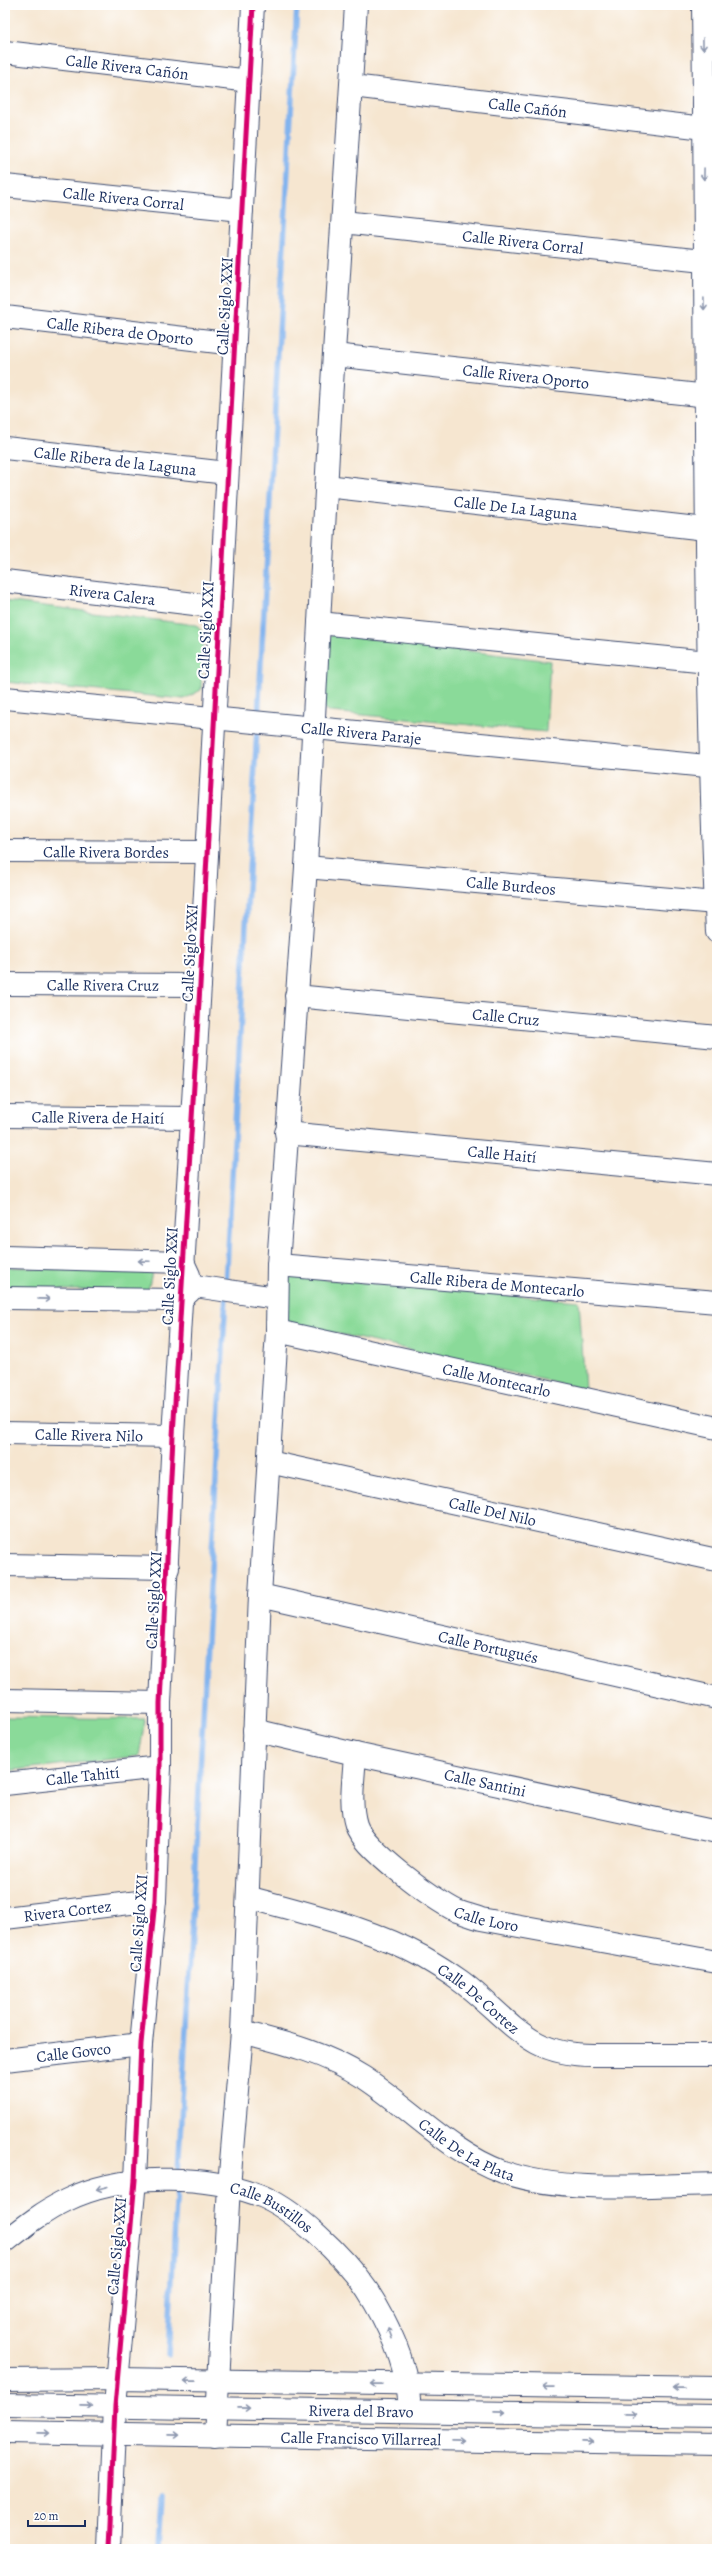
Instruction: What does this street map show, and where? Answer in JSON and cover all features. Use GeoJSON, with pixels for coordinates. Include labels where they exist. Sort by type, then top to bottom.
{"type":"FeatureCollection","features":[{"type":"Feature","properties":{"kind":"street","name":"Calle Siglo XXI"},"geometry":{"type":"LineString","coordinates":[[109,2549],[117,2379],[144,2180],[141,2044],[154,1900],[160,1767],[160,1702],[168,1568],[173,1436],[191,1291],[183,1262],[200,985],[219,607],[250,81],[253,5]]}},
{"type":"Feature","properties":{"kind":"street"},"geometry":{"type":"LineString","coordinates":[[215,2436],[229,2186],[242,2032],[260,1595],[269,1462],[276,1331],[276,1298],[286,1132],[315,728],[326,486],[356,5]]}},
{"type":"Feature","properties":{"kind":"street"},"geometry":{"type":"LineString","coordinates":[[703,5],[703,261],[712,397],[706,529],[708,662],[713,767],[717,932]]}},
{"type":"Feature","properties":{"kind":"street","name":"Calle Rivera Cañón"},"geometry":{"type":"LineString","coordinates":[[5,52],[250,81]]}},
{"type":"Feature","properties":{"kind":"street","name":"Calle Cañón"},"geometry":{"type":"LineString","coordinates":[[352,86],[704,128]]}},
{"type":"Feature","properties":{"kind":"street","name":"Calle Rivera Corral"},"geometry":{"type":"LineString","coordinates":[[5,186],[242,210]]}},
{"type":"Feature","properties":{"kind":"street","name":"Calle Rivera Corral"},"geometry":{"type":"LineString","coordinates":[[343,222],[703,261]]}},
{"type":"Feature","properties":{"kind":"street","name":"Calle Ribera de Oporto"},"geometry":{"type":"LineString","coordinates":[[5,318],[235,344]]}},
{"type":"Feature","properties":{"kind":"street","name":"Calle Rivera Oporto"},"geometry":{"type":"LineString","coordinates":[[334,354],[712,397]]}},
{"type":"Feature","properties":{"kind":"street","name":"Calle Ribera de la Laguna"},"geometry":{"type":"LineString","coordinates":[[5,448],[227,473]]}},
{"type":"Feature","properties":{"kind":"street","name":"Calle De La Laguna"},"geometry":{"type":"LineString","coordinates":[[326,486],[706,529]]}},
{"type":"Feature","properties":{"kind":"street","name":"Rivera Calera"},"geometry":{"type":"LineString","coordinates":[[5,582],[219,607]]}},
{"type":"Feature","properties":{"kind":"street"},"geometry":{"type":"LineString","coordinates":[[319,623],[708,662]]}},
{"type":"Feature","properties":{"kind":"street","name":"Calle Rivera Paraje"},"geometry":{"type":"LineString","coordinates":[[5,698],[713,767]]}},
{"type":"Feature","properties":{"kind":"street","name":"Calle Rivera Bordes"},"geometry":{"type":"LineString","coordinates":[[5,850],[207,852]]}},
{"type":"Feature","properties":{"kind":"street","name":"Calle Burdeos"},"geometry":{"type":"LineString","coordinates":[[306,867],[716,903]]}},
{"type":"Feature","properties":{"kind":"street","name":"Calle Rivera Cruz"},"geometry":{"type":"LineString","coordinates":[[5,984],[200,985]]}},
{"type":"Feature","properties":{"kind":"street","name":"Calle Cruz"},"geometry":{"type":"LineString","coordinates":[[296,996],[717,1037]]}},
{"type":"Feature","properties":{"kind":"street","name":"Calle Rivera de Haití"},"geometry":{"type":"LineString","coordinates":[[5,1116],[192,1118]]}},
{"type":"Feature","properties":{"kind":"street","name":"Calle Haití"},"geometry":{"type":"LineString","coordinates":[[286,1132],[717,1174]]}},
{"type":"Feature","properties":{"kind":"street"},"geometry":{"type":"LineString","coordinates":[[5,1257],[183,1262]]}},
{"type":"Feature","properties":{"kind":"street","name":"Calle Ribera de Montecarlo"},"geometry":{"type":"LineString","coordinates":[[278,1265],[717,1302]]}},
{"type":"Feature","properties":{"kind":"street"},"geometry":{"type":"LineString","coordinates":[[5,1298],[191,1291],[244,1294],[276,1298]]}},
{"type":"Feature","properties":{"kind":"street","name":"Calle Montecarlo"},"geometry":{"type":"LineString","coordinates":[[276,1331],[717,1428]]}},
{"type":"Feature","properties":{"kind":"street","name":"Calle Rivera Nilo"},"geometry":{"type":"LineString","coordinates":[[5,1433],[173,1436]]}},
{"type":"Feature","properties":{"kind":"street","name":"Calle Del Nilo"},"geometry":{"type":"LineString","coordinates":[[269,1462],[717,1560]]}},
{"type":"Feature","properties":{"kind":"street"},"geometry":{"type":"LineString","coordinates":[[5,1565],[168,1568]]}},
{"type":"Feature","properties":{"kind":"street","name":"Calle Portugués"},"geometry":{"type":"LineString","coordinates":[[260,1595],[717,1698]]}},
{"type":"Feature","properties":{"kind":"street"},"geometry":{"type":"LineString","coordinates":[[5,1700],[160,1702]]}},
{"type":"Feature","properties":{"kind":"street","name":"Calle Santini"},"geometry":{"type":"LineString","coordinates":[[254,1730],[355,1754],[717,1832]]}},
{"type":"Feature","properties":{"kind":"street","name":"Calle Loro"},"geometry":{"type":"LineString","coordinates":[[355,1754],[353,1812],[360,1835],[411,1879],[458,1911],[481,1919],[717,1962]]}},
{"type":"Feature","properties":{"kind":"street","name":"Calle Tahití"},"geometry":{"type":"LineString","coordinates":[[5,1784],[160,1767]]}},
{"type":"Feature","properties":{"kind":"street","name":"Calle De Cortez"},"geometry":{"type":"LineString","coordinates":[[248,1897],[347,1925],[391,1941],[459,1980],[536,2043],[552,2049],[572,2055],[717,2055]]}},
{"type":"Feature","properties":{"kind":"street","name":"Rivera Cortez"},"geometry":{"type":"LineString","coordinates":[[5,1918],[154,1900]]}},
{"type":"Feature","properties":{"kind":"street","name":"Calle De La Plata"},"geometry":{"type":"LineString","coordinates":[[242,2032],[317,2053],[346,2067],[383,2091],[436,2134],[462,2151],[503,2172],[535,2180],[585,2185],[717,2184]]}},
{"type":"Feature","properties":{"kind":"street","name":"Calle Govco"},"geometry":{"type":"LineString","coordinates":[[5,2060],[141,2044]]}},
{"type":"Feature","properties":{"kind":"street","name":"Calle Bustillos"},"geometry":{"type":"LineString","coordinates":[[5,2242],[33,2220],[68,2199],[97,2189],[144,2180],[203,2182],[229,2186],[258,2194],[305,2225],[352,2268],[388,2328],[408,2385],[412,2439]]}},
{"type":"Feature","properties":{"kind":"street","name":"Rivera del Bravo"},"geometry":{"type":"LineString","coordinates":[[5,2380],[117,2379],[408,2385],[717,2388]]}},
{"type":"Feature","properties":{"kind":"street","name":"Rivera del Bravo"},"geometry":{"type":"LineString","coordinates":[[5,2405],[410,2410],[717,2416]]}},
{"type":"Feature","properties":{"kind":"street","name":"Calle Francisco Villarreal"},"geometry":{"type":"LineString","coordinates":[[5,2432],[717,2444]]}},
{"type":"Feature","properties":{"kind":"green space"},"geometry":{"type":"Polygon","coordinates":[[[5,601],[196,625],[204,634],[201,690],[184,699],[5,682],[5,601]]]}},
{"type":"Feature","properties":{"kind":"green space"},"geometry":{"type":"Polygon","coordinates":[[[334,634],[550,661],[546,732],[331,712],[322,707],[326,637],[334,634]]]}},
{"type":"Feature","properties":{"kind":"green space"},"geometry":{"type":"Polygon","coordinates":[[[5,1267],[152,1272],[148,1291],[5,1289],[5,1267]]]}},
{"type":"Feature","properties":{"kind":"green space"},"geometry":{"type":"Polygon","coordinates":[[[289,1276],[579,1301],[585,1389],[285,1322],[286,1280],[289,1276]]]}},
{"type":"Feature","properties":{"kind":"green space"},"geometry":{"type":"Polygon","coordinates":[[[5,1717],[145,1719],[139,1756],[5,1771],[5,1717]]]}},
{"type":"Feature","properties":{"kind":"waterway"},"geometry":{"type":"LineString","coordinates":[[258,719],[297,5]]}},
{"type":"Feature","properties":{"kind":"waterway"},"geometry":{"type":"LineString","coordinates":[[226,1286],[257,728]]}},
{"type":"Feature","properties":{"kind":"waterway"},"geometry":{"type":"LineString","coordinates":[[178,2175],[226,1295]]}},
{"type":"Feature","properties":{"kind":"waterway"},"geometry":{"type":"LineString","coordinates":[[168,2355],[177,2184]]}},
{"type":"Feature","properties":{"kind":"waterway"},"geometry":{"type":"LineString","coordinates":[[159,2549],[162,2496]]}},
{"type":"Feature","properties":{"kind":"cycle path"},"geometry":{"type":"LineString","coordinates":[[109,2549],[115,2406],[135,2180],[141,2044],[155,1900],[160,1767],[160,1703],[173,1436],[200,985],[253,5]]}}]}
